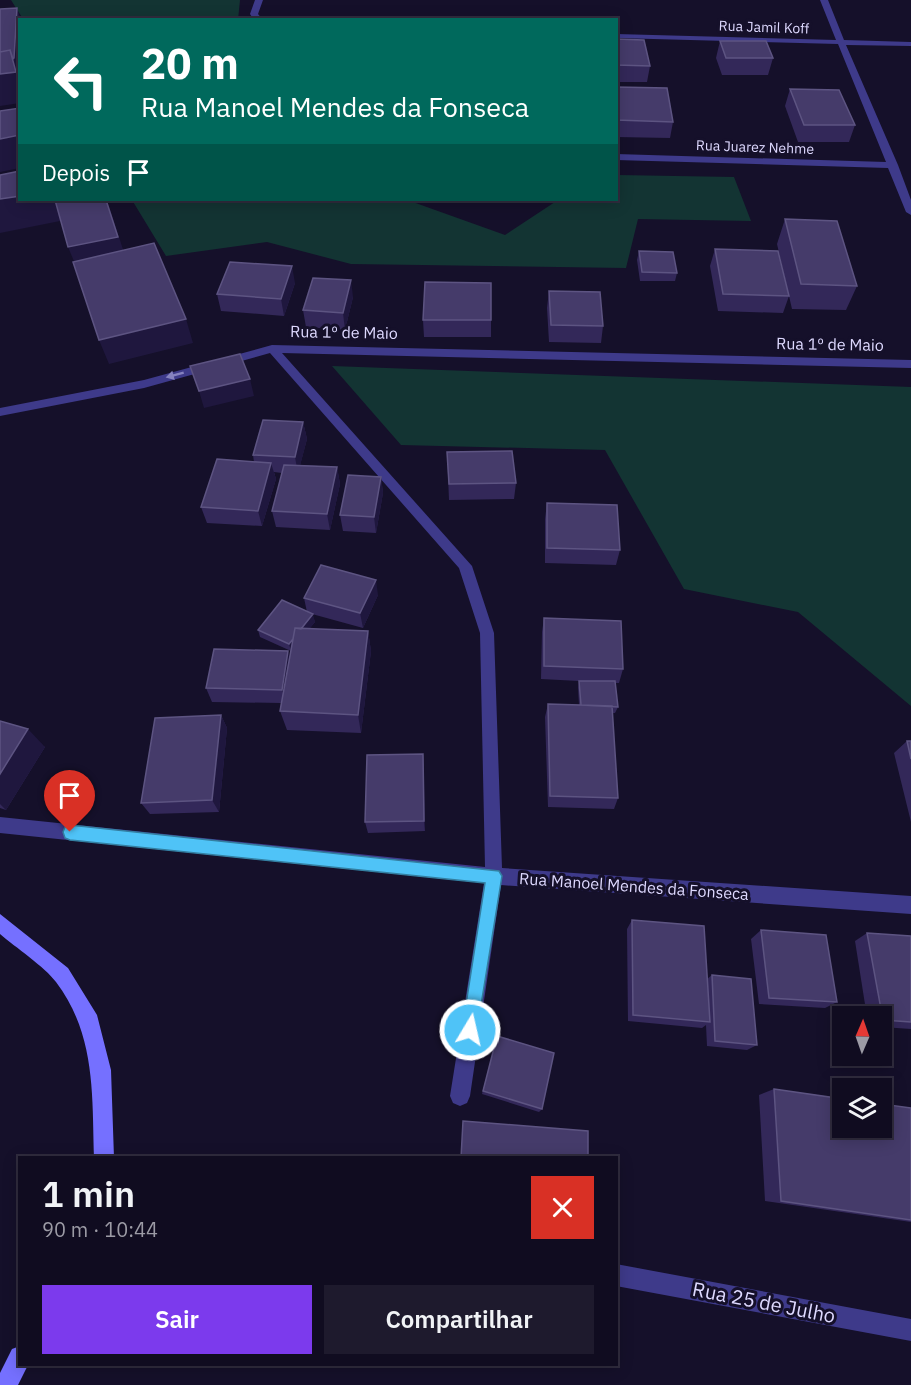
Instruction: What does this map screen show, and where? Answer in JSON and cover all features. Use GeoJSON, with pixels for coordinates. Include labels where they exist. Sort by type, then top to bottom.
{"type":"FeatureCollection","features":[{"type":"Feature","properties":{"kind":"main road"},"geometry":{"type":"LineString","coordinates":[[0,923],[62,974],[90,1022],[101,1070],[104,1156]]}},
{"type":"Feature","properties":{"kind":"main road"},"geometry":{"type":"LineString","coordinates":[[6,1385],[18,1361]]}},
{"type":"Feature","properties":{"kind":"street"},"geometry":{"type":"LineString","coordinates":[[257,18],[254,14],[259,0]]}},
{"type":"Feature","properties":{"kind":"street"},"geometry":{"type":"LineString","coordinates":[[824,0],[911,212]]}},
{"type":"Feature","properties":{"kind":"street","name":"Rua Jamil Koff"},"geometry":{"type":"LineString","coordinates":[[618,36],[911,44]]}},
{"type":"Feature","properties":{"kind":"street","name":"Rua Juarez Nehme"},"geometry":{"type":"LineString","coordinates":[[618,157],[893,165]]}},
{"type":"Feature","properties":{"kind":"street"},"geometry":{"type":"LineString","coordinates":[[0,412],[144,384],[272,349]]}},
{"type":"Feature","properties":{"kind":"street","name":"Rua 1º de Maio"},"geometry":{"type":"LineString","coordinates":[[272,349],[911,364]]}},
{"type":"Feature","properties":{"kind":"street","name":"Rua 1º de Maio"},"geometry":{"type":"LineString","coordinates":[[272,349],[465,566],[487,633],[494,876],[460,1096]]}},
{"type":"Feature","properties":{"kind":"street","name":"Rua Manoel Mendes da Fonseca"},"geometry":{"type":"LineString","coordinates":[[0,825],[494,876],[911,905]]}},
{"type":"Feature","properties":{"kind":"street","name":"Rua 25 de Julho"},"geometry":{"type":"LineString","coordinates":[[618,1275],[911,1330]]}},
{"type":"Feature","properties":{"kind":"green space"},"geometry":{"type":"Polygon","coordinates":[[[11,0],[240,0],[238,18],[22,18],[11,0]]]}},
{"type":"Feature","properties":{"kind":"green space"},"geometry":{"type":"Polygon","coordinates":[[[618,175],[734,177],[751,221],[638,219],[626,268],[351,264],[267,242],[166,256],[133,201],[410,201],[505,235],[556,201],[618,201],[618,175]]]}},
{"type":"Feature","properties":{"kind":"green space"},"geometry":{"type":"Polygon","coordinates":[[[332,366],[911,387],[911,706],[798,612],[684,589],[605,450],[401,445],[332,366]]]}},
{"type":"Feature","properties":{"kind":"building"},"geometry":{"type":"Polygon","coordinates":[[[17,8],[13,59],[10,50],[0,52],[0,9],[17,8]]]}},
{"type":"Feature","properties":{"kind":"building"},"geometry":{"type":"Polygon","coordinates":[[[618,39],[644,40],[650,66],[618,65],[618,39]]]}},
{"type":"Feature","properties":{"kind":"building"},"geometry":{"type":"Polygon","coordinates":[[[720,41],[766,41],[773,58],[726,58],[720,41]]]}},
{"type":"Feature","properties":{"kind":"building"},"geometry":{"type":"Polygon","coordinates":[[[10,50],[16,72],[0,74],[0,52],[10,50]]]}},
{"type":"Feature","properties":{"kind":"building"},"geometry":{"type":"Polygon","coordinates":[[[618,87],[667,88],[673,122],[618,120],[618,87]]]}},
{"type":"Feature","properties":{"kind":"building"},"geometry":{"type":"Polygon","coordinates":[[[790,89],[839,90],[855,125],[804,125],[790,89]]]}},
{"type":"Feature","properties":{"kind":"building"},"geometry":{"type":"Polygon","coordinates":[[[18,108],[18,135],[0,139],[0,111],[18,108]]]}},
{"type":"Feature","properties":{"kind":"building"},"geometry":{"type":"Polygon","coordinates":[[[18,171],[18,196],[0,199],[0,175],[18,171]]]}},
{"type":"Feature","properties":{"kind":"building"},"geometry":{"type":"Polygon","coordinates":[[[55,201],[106,201],[118,237],[68,247],[55,201]]]}},
{"type":"Feature","properties":{"kind":"building"},"geometry":{"type":"Polygon","coordinates":[[[785,219],[837,221],[857,286],[801,284],[785,219]]]}},
{"type":"Feature","properties":{"kind":"building"},"geometry":{"type":"Polygon","coordinates":[[[154,243],[186,319],[99,340],[73,262],[154,243]]]}},
{"type":"Feature","properties":{"kind":"building"},"geometry":{"type":"Polygon","coordinates":[[[715,249],[778,251],[789,296],[723,294],[715,249]]]}},
{"type":"Feature","properties":{"kind":"building"},"geometry":{"type":"Polygon","coordinates":[[[639,251],[673,252],[677,273],[642,272],[639,251]]]}},
{"type":"Feature","properties":{"kind":"building"},"geometry":{"type":"Polygon","coordinates":[[[230,262],[292,266],[281,299],[217,294],[230,262]]]}},
{"type":"Feature","properties":{"kind":"building"},"geometry":{"type":"Polygon","coordinates":[[[313,278],[351,280],[343,313],[303,310],[313,278]]]}},
{"type":"Feature","properties":{"kind":"building"},"geometry":{"type":"Polygon","coordinates":[[[425,282],[491,283],[491,320],[423,320],[425,282]]]}},
{"type":"Feature","properties":{"kind":"building"},"geometry":{"type":"Polygon","coordinates":[[[549,291],[600,292],[603,326],[551,325],[549,291]]]}},
{"type":"Feature","properties":{"kind":"building"},"geometry":{"type":"Polygon","coordinates":[[[240,354],[250,379],[199,391],[190,366],[240,354]]]}},
{"type":"Feature","properties":{"kind":"building"},"geometry":{"type":"Polygon","coordinates":[[[263,420],[303,422],[295,457],[253,455],[263,420]]]}},
{"type":"Feature","properties":{"kind":"building"},"geometry":{"type":"Polygon","coordinates":[[[512,451],[516,483],[449,484],[447,452],[512,451]]]}},
{"type":"Feature","properties":{"kind":"building"},"geometry":{"type":"Polygon","coordinates":[[[217,459],[271,463],[258,511],[201,507],[217,459]]]}},
{"type":"Feature","properties":{"kind":"building"},"geometry":{"type":"Polygon","coordinates":[[[284,465],[337,467],[327,514],[272,511],[284,465]]]}},
{"type":"Feature","properties":{"kind":"building"},"geometry":{"type":"Polygon","coordinates":[[[348,475],[381,477],[374,517],[340,515],[348,475]]]}},
{"type":"Feature","properties":{"kind":"building"},"geometry":{"type":"Polygon","coordinates":[[[547,503],[617,505],[620,550],[547,548],[547,503]]]}},
{"type":"Feature","properties":{"kind":"building"},"geometry":{"type":"Polygon","coordinates":[[[321,565],[376,580],[360,613],[304,598],[321,565]]]}},
{"type":"Feature","properties":{"kind":"building"},"geometry":{"type":"Polygon","coordinates":[[[282,600],[313,614],[301,629],[295,628],[293,639],[289,644],[258,630],[282,600]]]}},
{"type":"Feature","properties":{"kind":"building"},"geometry":{"type":"Polygon","coordinates":[[[544,618],[621,621],[623,669],[544,666],[544,618]]]}},
{"type":"Feature","properties":{"kind":"building"},"geometry":{"type":"Polygon","coordinates":[[[295,628],[368,631],[358,715],[280,711],[295,628]]]}},
{"type":"Feature","properties":{"kind":"building"},"geometry":{"type":"Polygon","coordinates":[[[214,649],[288,651],[282,690],[206,688],[214,649]]]}},
{"type":"Feature","properties":{"kind":"building"},"geometry":{"type":"Polygon","coordinates":[[[579,681],[615,681],[618,707],[581,705],[579,681]]]}},
{"type":"Feature","properties":{"kind":"building"},"geometry":{"type":"Polygon","coordinates":[[[548,704],[612,706],[618,798],[550,796],[548,704]]]}},
{"type":"Feature","properties":{"kind":"building"},"geometry":{"type":"Polygon","coordinates":[[[221,715],[212,800],[141,803],[155,718],[221,715]]]}},
{"type":"Feature","properties":{"kind":"building"},"geometry":{"type":"Polygon","coordinates":[[[0,721],[28,729],[0,774],[0,721]]]}},
{"type":"Feature","properties":{"kind":"building"},"geometry":{"type":"Polygon","coordinates":[[[907,741],[911,741],[911,759],[907,741]]]}},
{"type":"Feature","properties":{"kind":"building"},"geometry":{"type":"Polygon","coordinates":[[[423,754],[424,821],[365,822],[367,755],[423,754]]]}},
{"type":"Feature","properties":{"kind":"building"},"geometry":{"type":"Polygon","coordinates":[[[632,920],[704,926],[710,1022],[633,1015],[632,920]]]}},
{"type":"Feature","properties":{"kind":"building"},"geometry":{"type":"Polygon","coordinates":[[[761,930],[826,935],[837,1002],[769,998],[761,930]]]}},
{"type":"Feature","properties":{"kind":"building"},"geometry":{"type":"Polygon","coordinates":[[[867,933],[911,936],[911,1022],[892,1021],[892,1006],[880,1006],[867,933]]]}},
{"type":"Feature","properties":{"kind":"building"},"geometry":{"type":"Polygon","coordinates":[[[712,975],[751,979],[757,1045],[715,1041],[712,975]]]}},
{"type":"Feature","properties":{"kind":"building"},"geometry":{"type":"Polygon","coordinates":[[[497,1036],[554,1053],[542,1109],[483,1091],[497,1036]]]}},
{"type":"Feature","properties":{"kind":"building"},"geometry":{"type":"Polygon","coordinates":[[[774,1089],[832,1097],[832,1138],[892,1138],[892,1105],[911,1108],[911,1220],[781,1201],[774,1089]]]}},
{"type":"Feature","properties":{"kind":"building"},"geometry":{"type":"Polygon","coordinates":[[[463,1121],[588,1131],[588,1156],[461,1156],[463,1121]]]}},
{"type":"Feature","properties":{"kind":"route"},"geometry":{"type":"LineString","coordinates":[[70,832],[494,876],[470,1030]]}}]}
